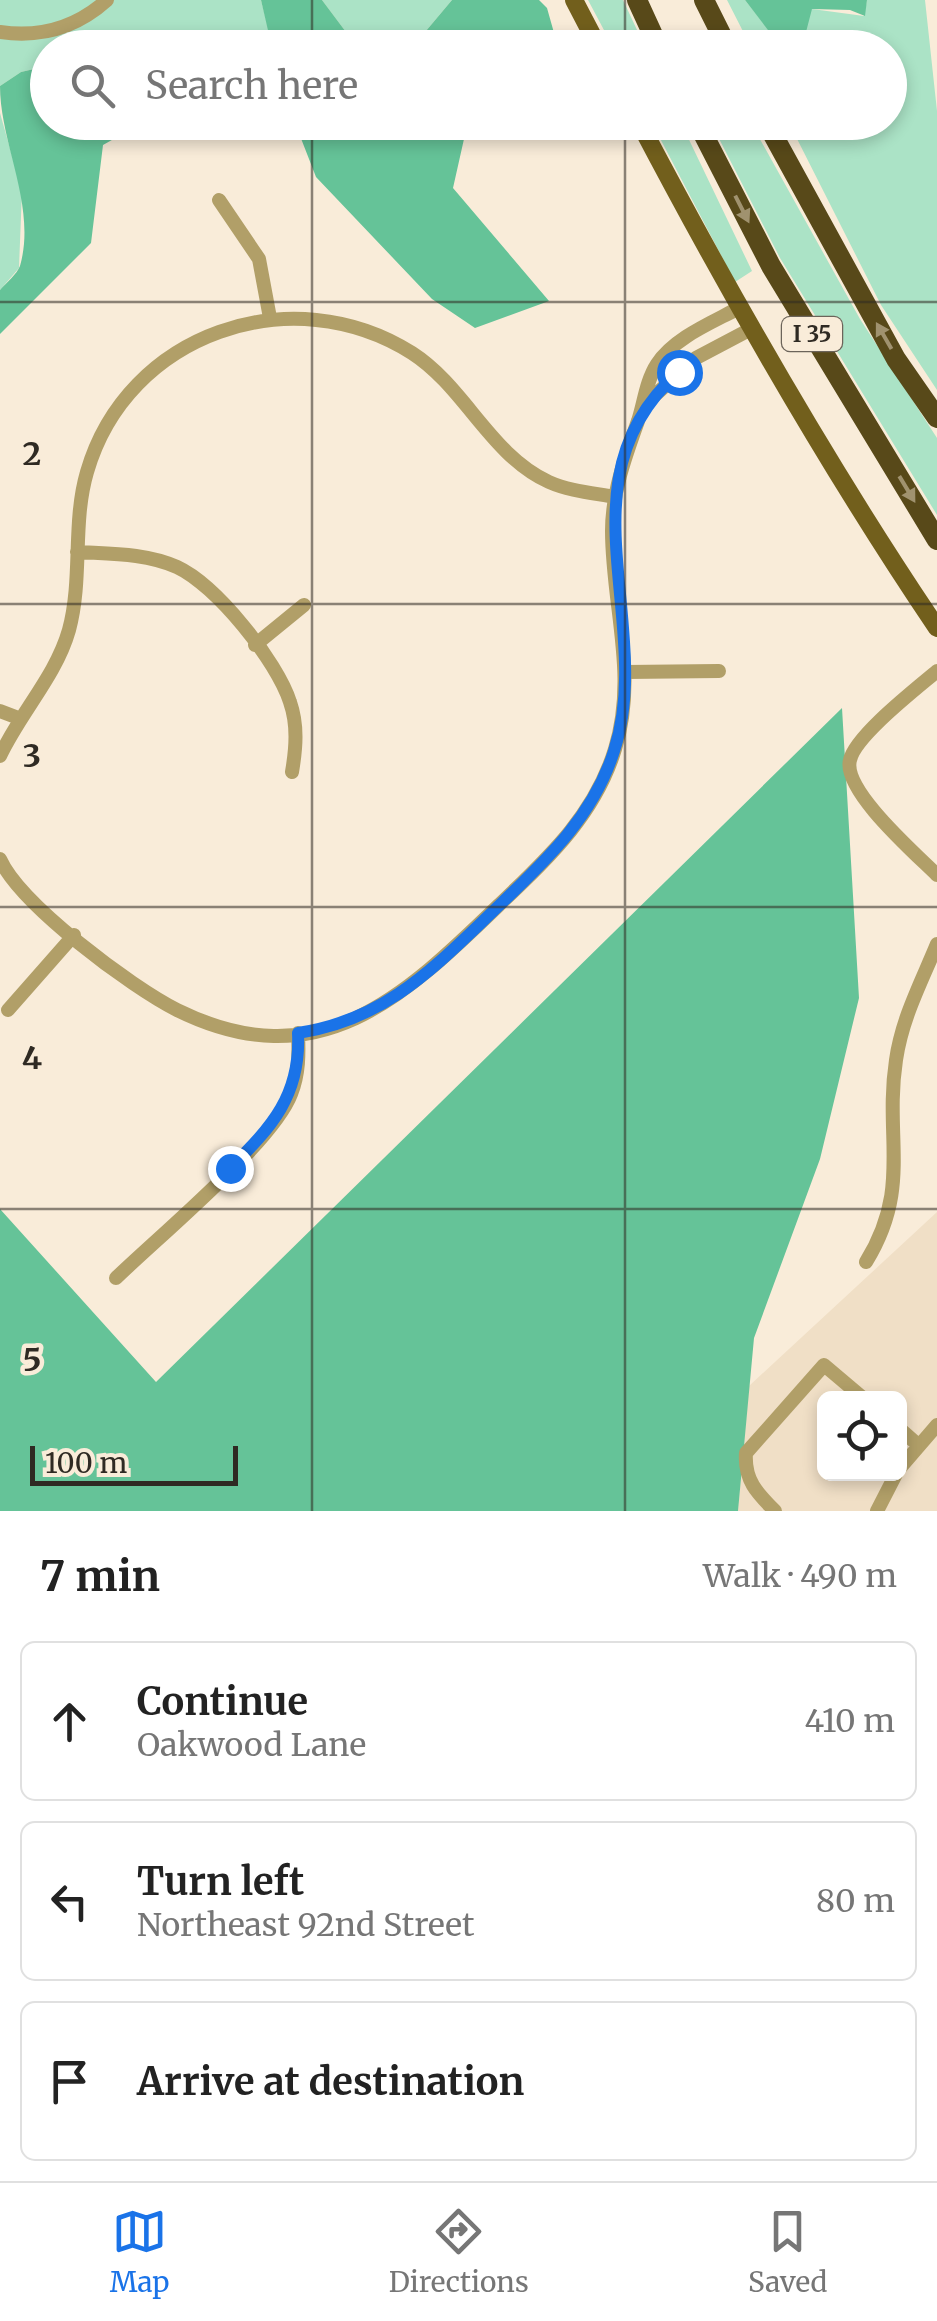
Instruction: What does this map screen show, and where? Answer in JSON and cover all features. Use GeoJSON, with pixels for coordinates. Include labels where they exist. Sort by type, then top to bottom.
{"type":"FeatureCollection","features":[{"type":"Feature","properties":{"kind":"highway"},"geometry":{"type":"LineString","coordinates":[[637,0],[651,30]]}},
{"type":"Feature","properties":{"kind":"highway"},"geometry":{"type":"LineString","coordinates":[[704,0],[719,30]]}},
{"type":"Feature","properties":{"kind":"highway","name":"I 35"},"geometry":{"type":"LineString","coordinates":[[707,140],[772,266],[937,540]]}},
{"type":"Feature","properties":{"kind":"highway","name":"I 35"},"geometry":{"type":"LineString","coordinates":[[776,140],[896,359],[937,418]]}},
{"type":"Feature","properties":{"kind":"main road"},"geometry":{"type":"LineString","coordinates":[[574,0],[590,30]]}},
{"type":"Feature","properties":{"kind":"main road"},"geometry":{"type":"LineString","coordinates":[[648,140],[737,309],[851,500],[937,628]]}},
{"type":"Feature","properties":{"kind":"street"},"geometry":{"type":"LineString","coordinates":[[53,30],[68,27],[108,0]]}},
{"type":"Feature","properties":{"kind":"street"},"geometry":{"type":"LineString","coordinates":[[0,32],[30,34]]}},
{"type":"Feature","properties":{"kind":"street"},"geometry":{"type":"LineString","coordinates":[[220,200],[259,259],[270,318]]}},
{"type":"Feature","properties":{"kind":"street"},"geometry":{"type":"LineString","coordinates":[[0,860],[30,901],[74,936],[152,995],[203,1021],[252,1032],[298,1033],[350,1022],[396,1000],[420,982],[562,843],[607,773],[622,722],[626,672],[614,559],[615,496],[652,374],[666,355],[737,309]]}},
{"type":"Feature","properties":{"kind":"street"},"geometry":{"type":"LineString","coordinates":[[0,756],[68,630],[88,468],[122,402],[158,364],[196,340],[270,318],[332,320],[388,340],[434,370],[530,472],[569,489],[615,496]]}},
{"type":"Feature","properties":{"kind":"street"},"geometry":{"type":"LineString","coordinates":[[644,405],[696,358],[750,330]]}},
{"type":"Feature","properties":{"kind":"street"},"geometry":{"type":"LineString","coordinates":[[77,552],[139,556],[179,568],[211,592],[272,666],[292,706],[296,738],[292,772]]}},
{"type":"Feature","properties":{"kind":"street"},"geometry":{"type":"LineString","coordinates":[[255,644],[304,605]]}},
{"type":"Feature","properties":{"kind":"street"},"geometry":{"type":"LineString","coordinates":[[626,672],[720,671]]}},
{"type":"Feature","properties":{"kind":"street"},"geometry":{"type":"LineString","coordinates":[[937,671],[860,742],[850,759],[849,773],[859,793],[937,876]]}},
{"type":"Feature","properties":{"kind":"street"},"geometry":{"type":"LineString","coordinates":[[0,711],[21,719]]}},
{"type":"Feature","properties":{"kind":"street"},"geometry":{"type":"LineString","coordinates":[[8,1010],[74,936]]}},
{"type":"Feature","properties":{"kind":"street"},"geometry":{"type":"LineString","coordinates":[[866,1262],[892,1207],[894,1094],[903,1026],[937,944]]}},
{"type":"Feature","properties":{"kind":"street"},"geometry":{"type":"LineString","coordinates":[[116,1278],[276,1121],[297,1072],[298,1033]]}},
{"type":"Feature","properties":{"kind":"street"},"geometry":{"type":"LineString","coordinates":[[775,1511],[753,1488],[745,1470],[746,1454],[824,1365],[856,1391]]}},
{"type":"Feature","properties":{"kind":"street"},"geometry":{"type":"LineString","coordinates":[[907,1459],[937,1425]]}},
{"type":"Feature","properties":{"kind":"street"},"geometry":{"type":"LineString","coordinates":[[907,1435],[918,1444]]}},
{"type":"Feature","properties":{"kind":"street"},"geometry":{"type":"LineString","coordinates":[[876,1511],[892,1481]]}},
{"type":"Feature","properties":{"kind":"shaded area"},"geometry":{"type":"Polygon","coordinates":[[[937,1212],[937,1511],[738,1511],[749,1386],[937,1212]]]}},
{"type":"Feature","properties":{"kind":"green space"},"geometry":{"type":"Polygon","coordinates":[[[0,0],[261,0],[269,30],[30,30],[30,70],[0,86],[0,0]]]}},
{"type":"Feature","properties":{"kind":"green space"},"geometry":{"type":"Polygon","coordinates":[[[261,0],[322,0],[344,30],[268,30],[261,0]]]}},
{"type":"Feature","properties":{"kind":"green space"},"geometry":{"type":"Polygon","coordinates":[[[322,0],[452,0],[427,30],[344,30],[322,0]]]}},
{"type":"Feature","properties":{"kind":"green space"},"geometry":{"type":"Polygon","coordinates":[[[452,0],[539,0],[547,8],[553,30],[427,30],[452,0]]]}},
{"type":"Feature","properties":{"kind":"green space"},"geometry":{"type":"Polygon","coordinates":[[[588,0],[623,0],[637,30],[604,30],[588,0]]]}},
{"type":"Feature","properties":{"kind":"green space"},"geometry":{"type":"Polygon","coordinates":[[[727,0],[745,0],[769,30],[742,30],[727,0]]]}},
{"type":"Feature","properties":{"kind":"green space"},"geometry":{"type":"Polygon","coordinates":[[[745,0],[867,0],[865,16],[850,10],[812,9],[807,30],[768,30],[745,0]]]}},
{"type":"Feature","properties":{"kind":"green space"},"geometry":{"type":"Polygon","coordinates":[[[867,0],[925,0],[937,111],[937,390],[881,305],[798,140],[907,140],[907,30],[792,30],[812,9],[864,16],[867,0]]]}},
{"type":"Feature","properties":{"kind":"green space"},"geometry":{"type":"Polygon","coordinates":[[[30,70],[30,140],[112,140],[103,145],[91,243],[0,334],[0,290],[20,266],[24,221],[0,86],[30,70]]]}},
{"type":"Feature","properties":{"kind":"green space"},"geometry":{"type":"Polygon","coordinates":[[[0,113],[22,191],[19,268],[0,290],[0,113]]]}},
{"type":"Feature","properties":{"kind":"green space"},"geometry":{"type":"Polygon","coordinates":[[[302,140],[464,140],[453,188],[549,301],[475,328],[432,299],[316,177],[302,140]]]}},
{"type":"Feature","properties":{"kind":"green space"},"geometry":{"type":"Polygon","coordinates":[[[661,140],[689,140],[752,271],[735,282],[661,140]]]}},
{"type":"Feature","properties":{"kind":"green space"},"geometry":{"type":"Polygon","coordinates":[[[720,140],[760,140],[860,319],[937,438],[937,515],[780,258],[720,140]]]}},
{"type":"Feature","properties":{"kind":"green space"},"geometry":{"type":"Polygon","coordinates":[[[842,708],[859,998],[820,1159],[754,1338],[738,1511],[0,1511],[0,1209],[156,1382],[842,708]]]}},
{"type":"Feature","properties":{"kind":"route"},"geometry":{"type":"LineString","coordinates":[[230,1168],[282,1113],[297,1072],[298,1033],[350,1022],[396,1000],[420,982],[562,843],[595,796],[616,748],[625,700],[626,656],[612,528],[615,496],[644,405],[679,372]]}}]}
